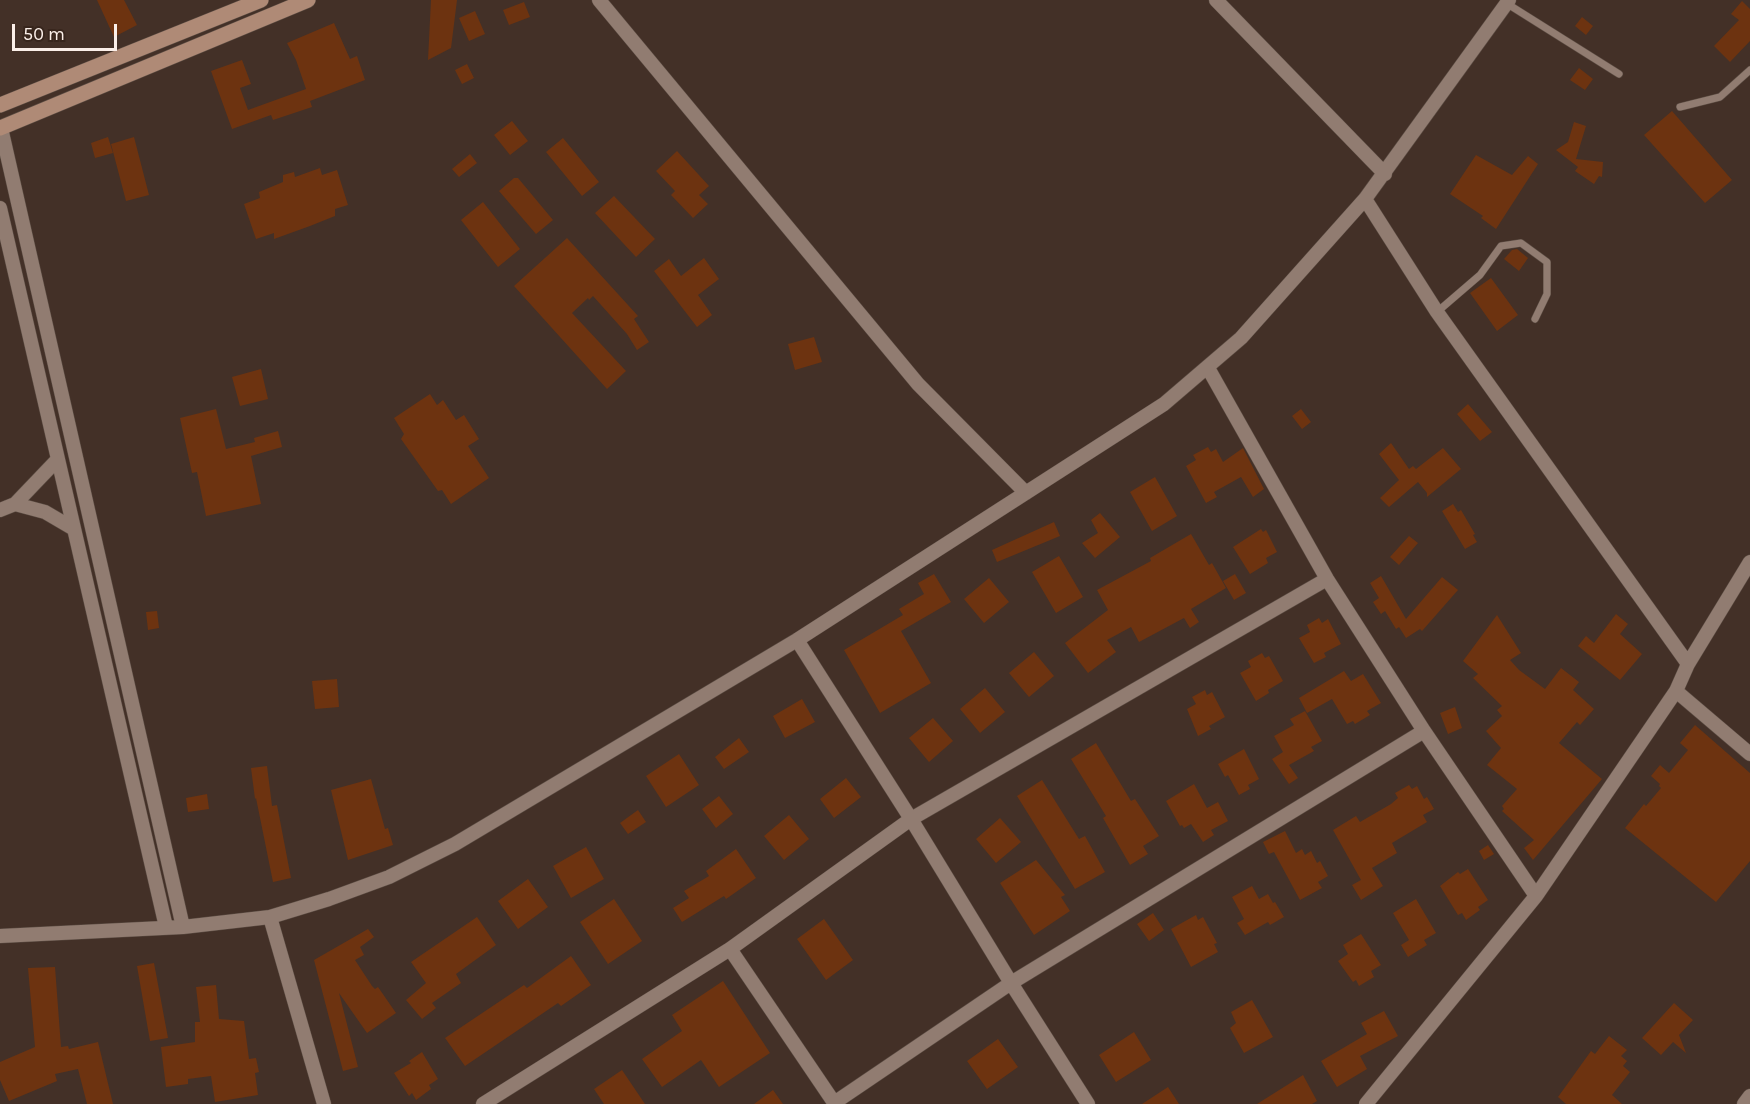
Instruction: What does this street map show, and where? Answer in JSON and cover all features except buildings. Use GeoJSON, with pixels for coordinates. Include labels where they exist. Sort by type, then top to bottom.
{"type":"FeatureCollection","features":[{"type":"Feature","properties":{"kind":"street"},"geometry":{"type":"LineString","coordinates":[[0,105],[261,0]]}},
{"type":"Feature","properties":{"kind":"street"},"geometry":{"type":"LineString","coordinates":[[183,927],[0,127],[308,0]]}},
{"type":"Feature","properties":{"kind":"street"},"geometry":{"type":"LineString","coordinates":[[599,0],[918,384],[1026,493]]}},
{"type":"Feature","properties":{"kind":"street"},"geometry":{"type":"LineString","coordinates":[[1216,0],[1385,174]]}},
{"type":"Feature","properties":{"kind":"street"},"geometry":{"type":"LineString","coordinates":[[0,936],[183,927],[270,917],[389,877],[454,844],[797,640],[1164,404],[1209,368],[1241,338],[1365,199],[1508,2]]}},
{"type":"Feature","properties":{"kind":"street"},"geometry":{"type":"LineString","coordinates":[[1365,199],[1437,312],[1688,664]]}},
{"type":"Feature","properties":{"kind":"street"},"geometry":{"type":"LineString","coordinates":[[0,208],[166,927]]}},
{"type":"Feature","properties":{"kind":"street"},"geometry":{"type":"LineString","coordinates":[[1209,368],[1327,579],[1424,731],[1536,896]]}},
{"type":"Feature","properties":{"kind":"street"},"geometry":{"type":"LineString","coordinates":[[0,510],[15,504],[58,459]]}},
{"type":"Feature","properties":{"kind":"street"},"geometry":{"type":"LineString","coordinates":[[15,504],[45,512],[74,529]]}},
{"type":"Feature","properties":{"kind":"street"},"geometry":{"type":"LineString","coordinates":[[1366,1104],[1536,896],[1676,691],[1688,664],[1750,562]]}},
{"type":"Feature","properties":{"kind":"street"},"geometry":{"type":"LineString","coordinates":[[483,1104],[730,949],[911,819],[1327,579]]}},
{"type":"Feature","properties":{"kind":"street"},"geometry":{"type":"LineString","coordinates":[[797,640],[1088,1104]]}},
{"type":"Feature","properties":{"kind":"street"},"geometry":{"type":"LineString","coordinates":[[1676,691],[1750,754]]}},
{"type":"Feature","properties":{"kind":"street"},"geometry":{"type":"LineString","coordinates":[[730,949],[834,1103],[1011,983],[1424,731]]}},
{"type":"Feature","properties":{"kind":"street"},"geometry":{"type":"LineString","coordinates":[[270,917],[324,1104]]}},
{"type":"Feature","properties":{"kind":"street"},"geometry":{"type":"LineString","coordinates":[[1744,1104],[1750,1096]]}},
{"type":"Feature","properties":{"kind":"lane"},"geometry":{"type":"LineString","coordinates":[[1508,2],[1619,74]]}},
{"type":"Feature","properties":{"kind":"lane"},"geometry":{"type":"LineString","coordinates":[[1680,107],[1720,97],[1750,70]]}},
{"type":"Feature","properties":{"kind":"lane"},"geometry":{"type":"LineString","coordinates":[[1437,312],[1480,275],[1501,246],[1521,243],[1547,262],[1547,294],[1535,319]]}}]}
